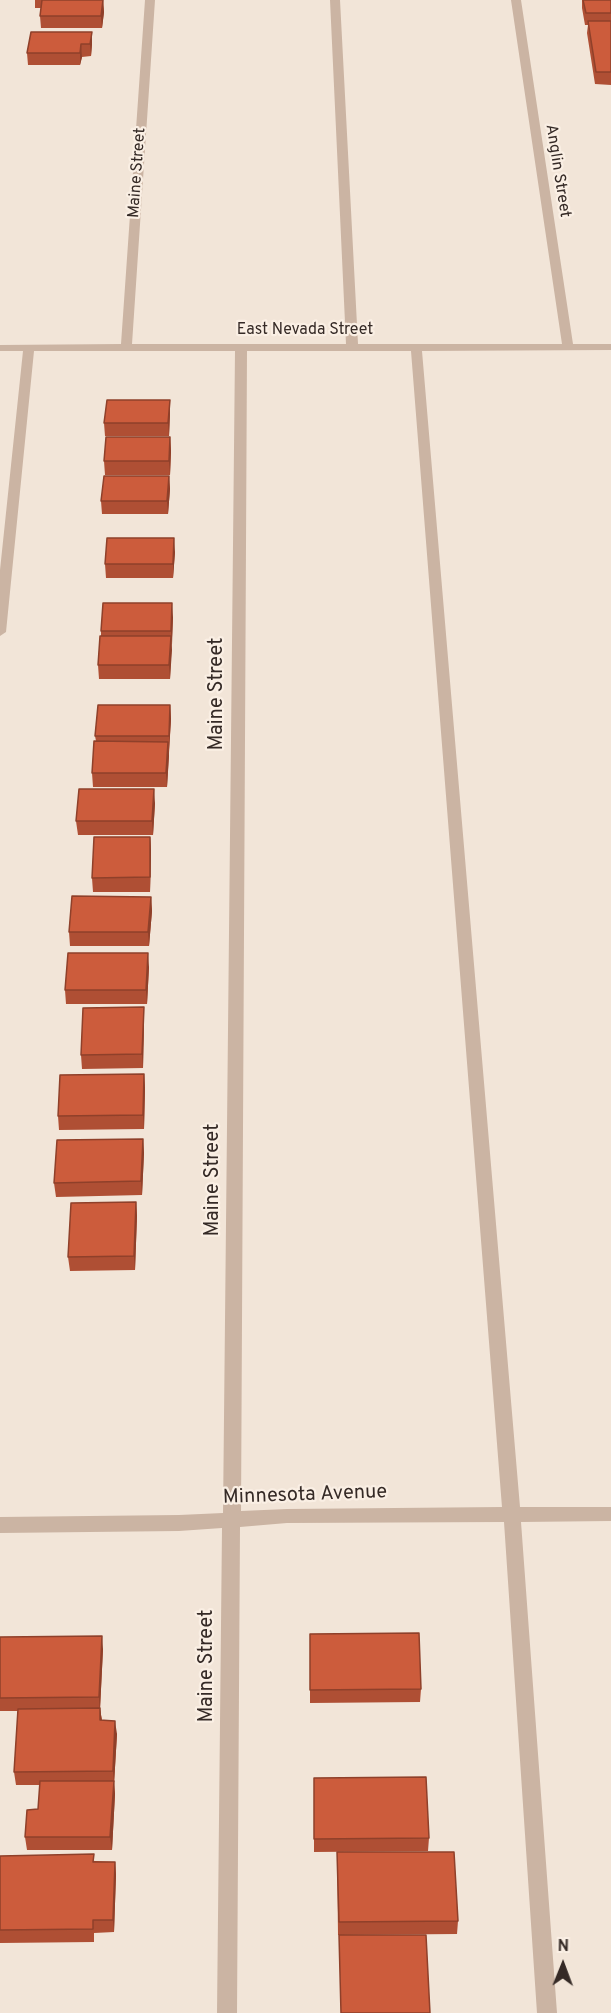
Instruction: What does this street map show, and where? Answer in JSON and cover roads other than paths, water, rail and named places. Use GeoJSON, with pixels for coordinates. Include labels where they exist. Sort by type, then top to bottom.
{"type":"FeatureCollection","features":[{"type":"Feature","properties":{"kind":"street","name":"Maine Street"},"geometry":{"type":"LineString","coordinates":[[126,347],[150,0]]}},
{"type":"Feature","properties":{"kind":"street"},"geometry":{"type":"LineString","coordinates":[[335,0],[352,347]]}},
{"type":"Feature","properties":{"kind":"street","name":"Anglin Street"},"geometry":{"type":"LineString","coordinates":[[516,0],[568,347]]}},
{"type":"Feature","properties":{"kind":"street"},"geometry":{"type":"LineString","coordinates":[[0,632],[29,347]]}},
{"type":"Feature","properties":{"kind":"street","name":"Maine Street"},"geometry":{"type":"LineString","coordinates":[[227,2013],[241,347]]}},
{"type":"Feature","properties":{"kind":"street"},"geometry":{"type":"LineString","coordinates":[[416,347],[512,1515],[547,2013]]}},
{"type":"Feature","properties":{"kind":"street","name":"East Nevada Street"},"geometry":{"type":"LineString","coordinates":[[0,348],[611,347]]}},
{"type":"Feature","properties":{"kind":"street","name":"Minnesota Avenue"},"geometry":{"type":"LineString","coordinates":[[0,1525],[231,1521],[286,1516],[611,1514]]}}]}
